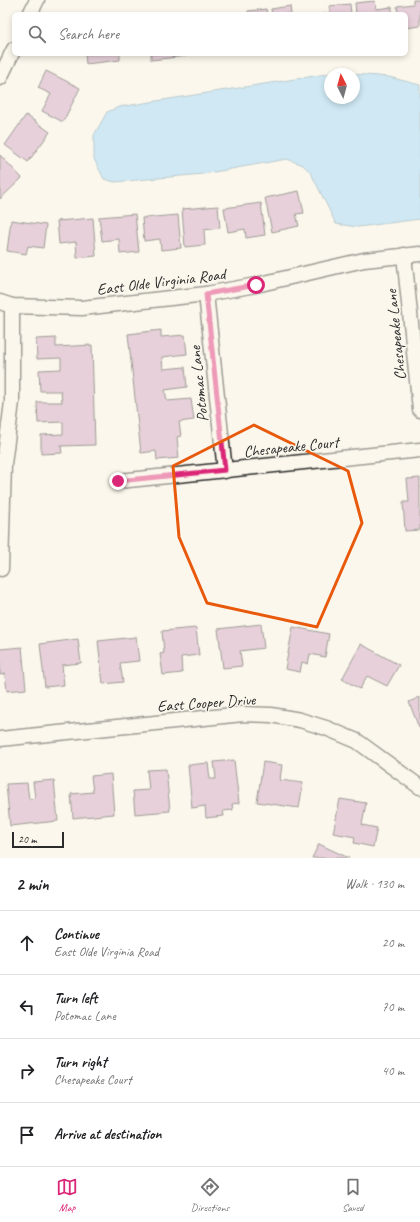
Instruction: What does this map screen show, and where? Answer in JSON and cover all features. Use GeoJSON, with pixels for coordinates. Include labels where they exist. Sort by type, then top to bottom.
{"type":"FeatureCollection","features":[{"type":"Feature","properties":{"kind":"street"},"geometry":{"type":"LineString","coordinates":[[31,12],[37,0]]}},
{"type":"Feature","properties":{"kind":"street"},"geometry":{"type":"LineString","coordinates":[[0,78],[12,53]]}},
{"type":"Feature","properties":{"kind":"street","name":"East Olde Virginia Road"},"geometry":{"type":"LineString","coordinates":[[6,304],[82,308],[206,294],[256,285],[364,260],[420,254]]}},
{"type":"Feature","properties":{"kind":"street","name":"Chesapeake Lane"},"geometry":{"type":"LineString","coordinates":[[404,255],[420,410]]}},
{"type":"Feature","properties":{"kind":"street","name":"Potomac Lane"},"geometry":{"type":"LineString","coordinates":[[206,294],[225,470]]}},
{"type":"Feature","properties":{"kind":"street"},"geometry":{"type":"LineString","coordinates":[[1,569],[4,464],[12,402],[6,304]]}},
{"type":"Feature","properties":{"kind":"street","name":"Chesapeake Court"},"geometry":{"type":"LineString","coordinates":[[118,481],[420,450]]}},
{"type":"Feature","properties":{"kind":"street","name":"East Cooper Drive"},"geometry":{"type":"LineString","coordinates":[[0,739],[243,714],[271,715],[300,720],[326,728],[357,741],[420,787]]}},
{"type":"Feature","properties":{"kind":"highlighted area"},"geometry":{"type":"Polygon","coordinates":[[[254,425],[348,471],[362,523],[317,627],[207,603],[179,537],[173,466],[254,425]]]}},
{"type":"Feature","properties":{"kind":"water"},"geometry":{"type":"Polygon","coordinates":[[[324,74],[324,104],[360,104],[360,75],[389,77],[420,85],[420,219],[358,227],[336,224],[311,173],[303,165],[287,159],[203,174],[115,182],[104,179],[94,159],[94,135],[107,112],[119,107],[324,74]]]}},
{"type":"Feature","properties":{"kind":"building"},"geometry":{"type":"Polygon","coordinates":[[[413,0],[420,0],[420,26],[408,28],[408,12],[398,12],[397,6],[413,4],[413,0]]]}},
{"type":"Feature","properties":{"kind":"building"},"geometry":{"type":"Polygon","coordinates":[[[375,1],[376,9],[392,7],[392,12],[356,12],[355,3],[375,1]]]}},
{"type":"Feature","properties":{"kind":"building"},"geometry":{"type":"Polygon","coordinates":[[[350,4],[351,12],[330,12],[329,6],[350,4]]]}},
{"type":"Feature","properties":{"kind":"building"},"geometry":{"type":"Polygon","coordinates":[[[290,6],[291,12],[272,12],[271,9],[290,6]]]}},
{"type":"Feature","properties":{"kind":"building"},"geometry":{"type":"Polygon","coordinates":[[[266,9],[267,12],[248,12],[266,9]]]}},
{"type":"Feature","properties":{"kind":"building"},"geometry":{"type":"Polygon","coordinates":[[[85,56],[120,56],[120,60],[86,64],[85,56]]]}},
{"type":"Feature","properties":{"kind":"building"},"geometry":{"type":"Polygon","coordinates":[[[151,56],[187,56],[151,60],[151,56]]]}},
{"type":"Feature","properties":{"kind":"building"},"geometry":{"type":"Polygon","coordinates":[[[46,71],[80,88],[63,122],[42,111],[51,94],[38,88],[46,71]]]}},
{"type":"Feature","properties":{"kind":"building"},"geometry":{"type":"Polygon","coordinates":[[[26,115],[50,132],[28,162],[5,145],[26,115]]]}},
{"type":"Feature","properties":{"kind":"building"},"geometry":{"type":"Polygon","coordinates":[[[0,155],[22,178],[0,199],[0,155]]]}},
{"type":"Feature","properties":{"kind":"building"},"geometry":{"type":"Polygon","coordinates":[[[299,191],[304,213],[296,214],[299,226],[272,232],[265,198],[299,191]]]}},
{"type":"Feature","properties":{"kind":"building"},"geometry":{"type":"Polygon","coordinates":[[[261,203],[265,235],[246,238],[245,229],[228,232],[224,208],[261,203]]]}},
{"type":"Feature","properties":{"kind":"building"},"geometry":{"type":"Polygon","coordinates":[[[218,206],[220,228],[204,230],[205,245],[185,247],[182,209],[218,206]]]}},
{"type":"Feature","properties":{"kind":"building"},"geometry":{"type":"Polygon","coordinates":[[[135,214],[139,252],[120,254],[119,239],[102,241],[99,217],[135,214]]]}},
{"type":"Feature","properties":{"kind":"building"},"geometry":{"type":"Polygon","coordinates":[[[178,215],[181,248],[161,250],[160,239],[144,241],[142,218],[178,215]]]}},
{"type":"Feature","properties":{"kind":"building"},"geometry":{"type":"Polygon","coordinates":[[[93,218],[96,256],[77,258],[76,242],[59,244],[57,221],[93,218]]]}},
{"type":"Feature","properties":{"kind":"building"},"geometry":{"type":"Polygon","coordinates":[[[11,220],[46,225],[43,248],[28,246],[26,254],[7,251],[11,220]]]}},
{"type":"Feature","properties":{"kind":"building"},"geometry":{"type":"Polygon","coordinates":[[[161,330],[161,337],[185,335],[187,354],[162,357],[163,369],[185,367],[187,387],[165,390],[167,401],[191,399],[194,420],[179,422],[181,436],[177,437],[179,458],[157,460],[156,451],[141,453],[128,334],[161,330]]]}},
{"type":"Feature","properties":{"kind":"building"},"geometry":{"type":"Polygon","coordinates":[[[56,338],[56,347],[92,345],[95,445],[61,446],[62,453],[41,454],[41,435],[63,434],[63,422],[38,423],[37,402],[62,402],[61,391],[40,391],[39,370],[61,369],[61,358],[37,359],[36,339],[56,338]]]}},
{"type":"Feature","properties":{"kind":"building"},"geometry":{"type":"Polygon","coordinates":[[[420,478],[420,530],[405,531],[403,502],[409,502],[407,479],[420,478]]]}},
{"type":"Feature","properties":{"kind":"building"},"geometry":{"type":"Polygon","coordinates":[[[261,624],[264,648],[240,651],[242,666],[223,668],[218,629],[261,624]]]}},
{"type":"Feature","properties":{"kind":"building"},"geometry":{"type":"Polygon","coordinates":[[[293,627],[329,634],[325,657],[310,654],[308,664],[302,662],[300,672],[285,669],[293,627]]]}},
{"type":"Feature","properties":{"kind":"building"},"geometry":{"type":"Polygon","coordinates":[[[196,628],[199,655],[181,657],[182,673],[163,675],[160,654],[164,653],[162,631],[196,628]]]}},
{"type":"Feature","properties":{"kind":"building"},"geometry":{"type":"Polygon","coordinates":[[[136,637],[139,661],[120,663],[123,682],[103,684],[98,641],[136,637]]]}},
{"type":"Feature","properties":{"kind":"building"},"geometry":{"type":"Polygon","coordinates":[[[78,639],[81,663],[62,665],[64,685],[45,687],[40,644],[78,639]]]}},
{"type":"Feature","properties":{"kind":"building"},"geometry":{"type":"Polygon","coordinates":[[[361,644],[399,665],[387,686],[367,676],[360,689],[342,679],[361,644]]]}},
{"type":"Feature","properties":{"kind":"building"},"geometry":{"type":"Polygon","coordinates":[[[22,647],[26,689],[7,691],[5,674],[0,675],[0,649],[22,647]]]}},
{"type":"Feature","properties":{"kind":"building"},"geometry":{"type":"Polygon","coordinates":[[[420,697],[420,727],[419,728],[409,702],[420,697]]]}},
{"type":"Feature","properties":{"kind":"building"},"geometry":{"type":"Polygon","coordinates":[[[234,760],[239,803],[232,804],[233,810],[223,811],[224,816],[206,818],[205,806],[192,808],[188,765],[208,763],[210,779],[216,779],[214,762],[234,760]]]}},
{"type":"Feature","properties":{"kind":"building"},"geometry":{"type":"Polygon","coordinates":[[[263,762],[282,765],[280,780],[303,783],[299,808],[257,802],[263,762]]]}},
{"type":"Feature","properties":{"kind":"building"},"geometry":{"type":"Polygon","coordinates":[[[166,769],[170,811],[135,814],[133,791],[149,790],[147,770],[166,769]]]}},
{"type":"Feature","properties":{"kind":"building"},"geometry":{"type":"Polygon","coordinates":[[[111,774],[114,814],[73,818],[71,794],[93,792],[91,776],[111,774]]]}},
{"type":"Feature","properties":{"kind":"building"},"geometry":{"type":"Polygon","coordinates":[[[54,780],[58,821],[10,826],[6,784],[27,783],[29,799],[35,798],[33,782],[54,780]]]}},
{"type":"Feature","properties":{"kind":"building"},"geometry":{"type":"Polygon","coordinates":[[[340,799],[366,803],[362,825],[377,828],[373,847],[354,843],[355,837],[333,833],[340,799]]]}},
{"type":"Feature","properties":{"kind":"building"},"geometry":{"type":"Polygon","coordinates":[[[319,844],[349,858],[312,858],[319,844]]]}},
{"type":"Feature","properties":{"kind":"route"},"geometry":{"type":"LineString","coordinates":[[118,481],[225,470],[206,294],[256,285]]}}]}
